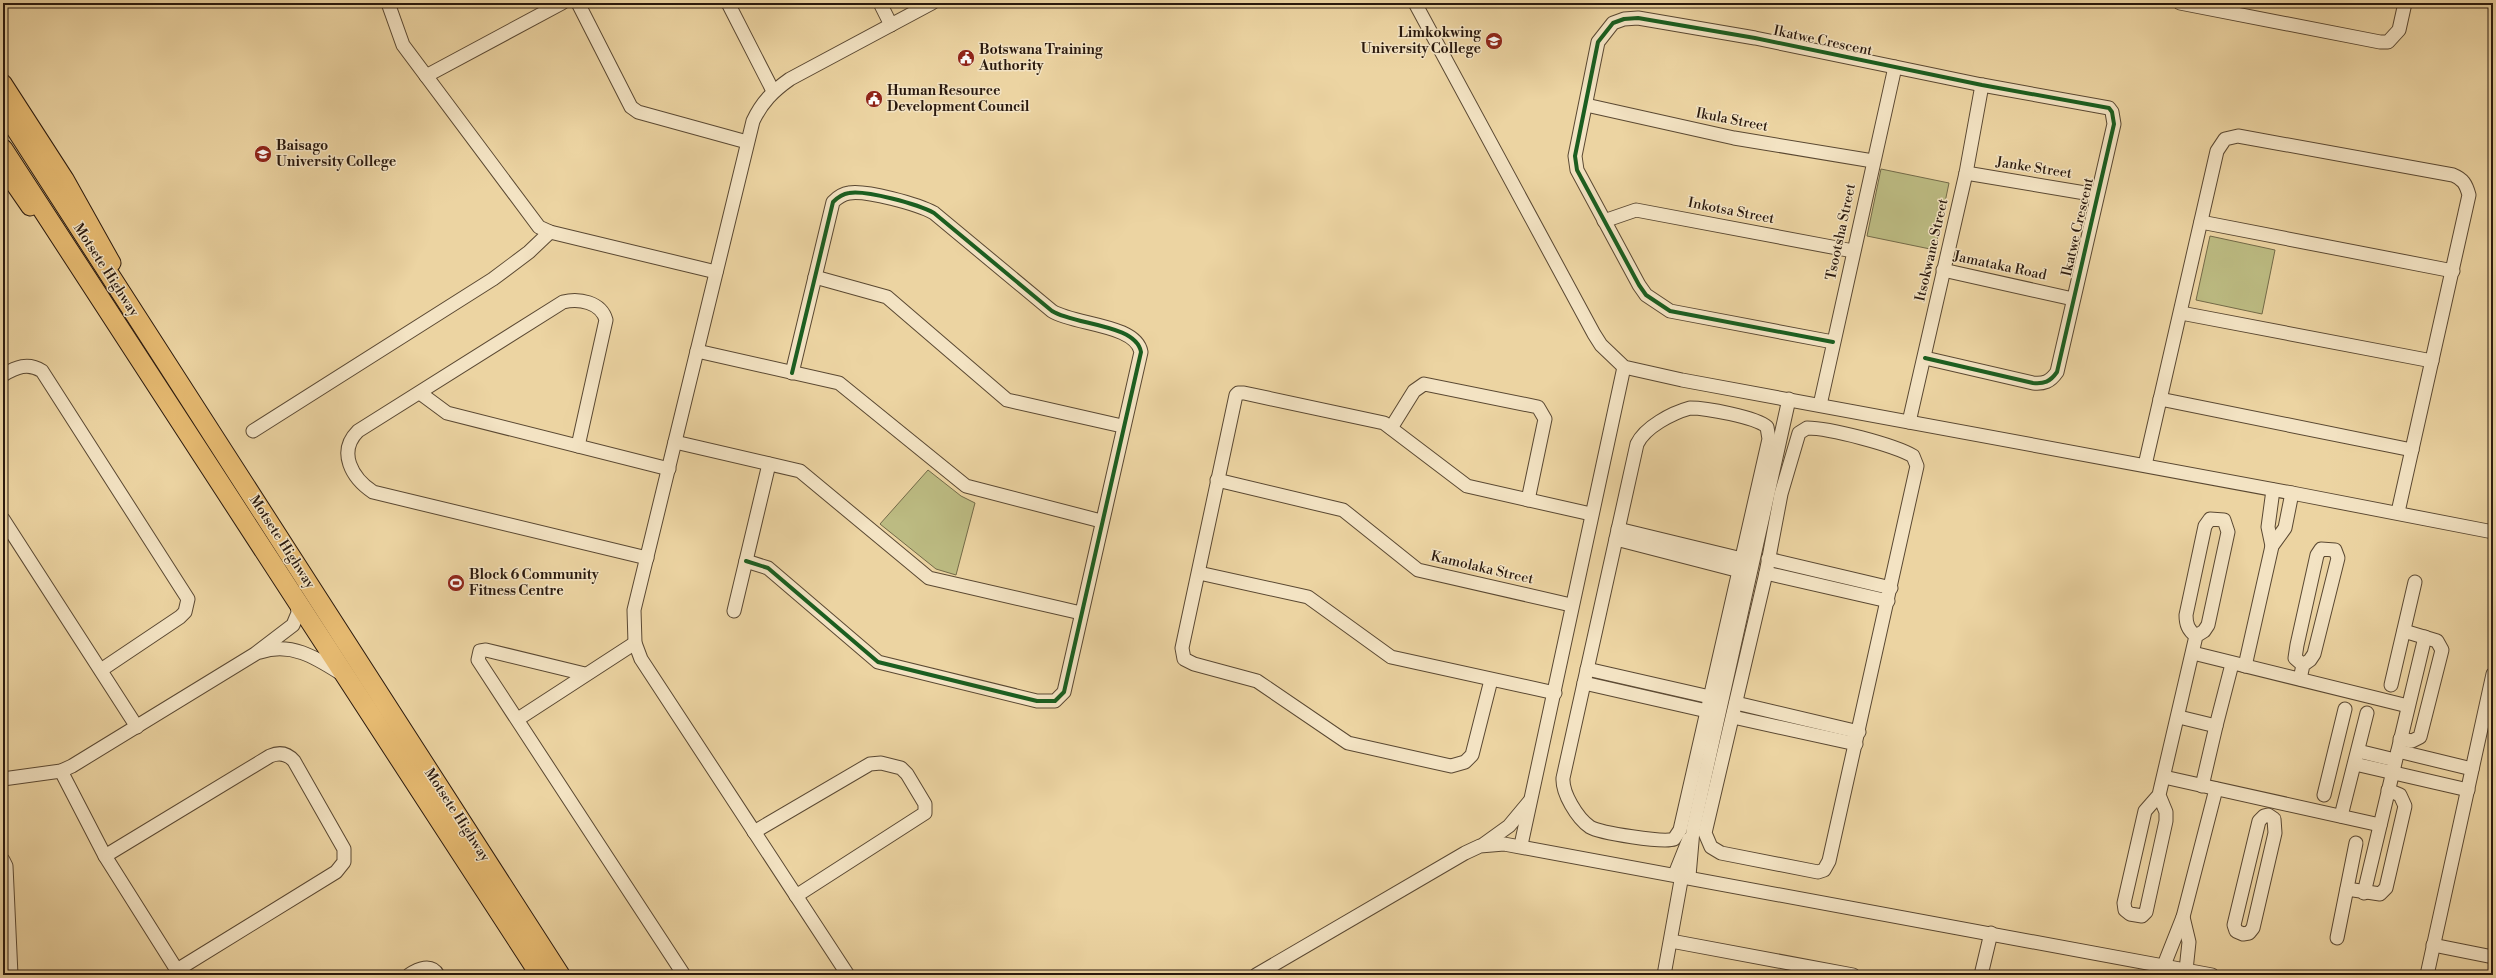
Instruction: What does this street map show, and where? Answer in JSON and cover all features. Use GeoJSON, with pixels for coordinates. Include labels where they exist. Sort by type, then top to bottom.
{"type":"FeatureCollection","features":[{"type":"Feature","properties":{"kind":"highway","name":"Motsete Highway"},"geometry":{"type":"LineString","coordinates":[[3,110],[560,975]]}},
{"type":"Feature","properties":{"kind":"highway","name":"Motsete Highway"},"geometry":{"type":"LineString","coordinates":[[3,149],[540,975]]}},
{"type":"Feature","properties":{"kind":"main road"},"geometry":{"type":"LineString","coordinates":[[3,83],[65,179],[176,378]]}},
{"type":"Feature","properties":{"kind":"main road"},"geometry":{"type":"LineString","coordinates":[[3,168],[39,220],[85,276]]}},
{"type":"Feature","properties":{"kind":"street"},"geometry":{"type":"LineString","coordinates":[[388,3],[403,45],[534,223],[550,232],[716,272]]}},
{"type":"Feature","properties":{"kind":"street"},"geometry":{"type":"LineString","coordinates":[[426,76],[562,3]]}},
{"type":"Feature","properties":{"kind":"street"},"geometry":{"type":"LineString","coordinates":[[578,3],[631,107],[638,112],[747,142]]}},
{"type":"Feature","properties":{"kind":"street"},"geometry":{"type":"LineString","coordinates":[[728,3],[773,91]]}},
{"type":"Feature","properties":{"kind":"street"},"geometry":{"type":"LineString","coordinates":[[880,3],[892,25]]}},
{"type":"Feature","properties":{"kind":"street"},"geometry":{"type":"LineString","coordinates":[[848,975],[641,659],[635,643],[634,610],[753,121],[761,105],[773,91],[790,78],[932,3]]}},
{"type":"Feature","properties":{"kind":"street"},"geometry":{"type":"LineString","coordinates":[[1415,3],[1594,334],[1605,349],[1624,367],[1910,422],[2398,512],[2493,532]]}},
{"type":"Feature","properties":{"kind":"street"},"geometry":{"type":"LineString","coordinates":[[2180,3],[2380,42],[2388,42],[2398,30],[2405,3]]}},
{"type":"Feature","properties":{"kind":"street","name":"Ikatwe Crescent"},"geometry":{"type":"LineString","coordinates":[[1833,342],[1670,311],[1646,295],[1639,285],[1575,163],[1598,42],[1613,23],[1624,19],[1638,18],[1755,38],[1982,85],[2109,108],[2114,118],[2114,124],[2057,372],[2047,382],[2033,383],[1925,358]]}},
{"type":"Feature","properties":{"kind":"street","name":"Tsootsha Street"},"geometry":{"type":"LineString","coordinates":[[1820,405],[1894,67]]}},
{"type":"Feature","properties":{"kind":"street","name":"Itsokwane Street"},"geometry":{"type":"LineString","coordinates":[[1910,422],[1966,173],[1982,85]]}},
{"type":"Feature","properties":{"kind":"street","name":"Ikula Street"},"geometry":{"type":"LineString","coordinates":[[1586,105],[1734,138],[1873,161]]}},
{"type":"Feature","properties":{"kind":"street"},"geometry":{"type":"LineString","coordinates":[[2145,466],[2217,151],[2225,139],[2231,136],[2453,176],[2461,179],[2469,195],[2398,512]]}},
{"type":"Feature","properties":{"kind":"street","name":"Janke Street"},"geometry":{"type":"LineString","coordinates":[[1966,173],[2097,195]]}},
{"type":"Feature","properties":{"kind":"street"},"geometry":{"type":"LineString","coordinates":[[746,561],[768,568],[878,662],[1037,701],[1055,701],[1064,692],[1122,426],[1141,352],[1137,341],[1125,333],[1057,314],[934,213],[925,208],[859,192],[840,195],[833,202],[792,373]]}},
{"type":"Feature","properties":{"kind":"street","name":"Inkotsa Street"},"geometry":{"type":"LineString","coordinates":[[1604,220],[1636,210],[1853,251]]}},
{"type":"Feature","properties":{"kind":"street"},"geometry":{"type":"LineString","coordinates":[[2202,222],[2453,271]]}},
{"type":"Feature","properties":{"kind":"street"},"geometry":{"type":"LineString","coordinates":[[253,432],[493,278],[529,252],[550,232]]}},
{"type":"Feature","properties":{"kind":"street","name":"Jamataka Road"},"geometry":{"type":"LineString","coordinates":[[1943,270],[2073,299]]}},
{"type":"Feature","properties":{"kind":"street"},"geometry":{"type":"LineString","coordinates":[[815,277],[887,297],[1007,400],[1122,426]]}},
{"type":"Feature","properties":{"kind":"street"},"geometry":{"type":"LineString","coordinates":[[578,446],[606,320],[604,312],[585,301],[573,299],[563,302],[460,364],[420,393],[358,431],[351,438],[348,449],[348,461],[356,476],[373,492],[647,558]]}},
{"type":"Feature","properties":{"kind":"street"},"geometry":{"type":"LineString","coordinates":[[2181,313],[2432,361]]}},
{"type":"Feature","properties":{"kind":"street"},"geometry":{"type":"LineString","coordinates":[[697,351],[839,383],[969,488],[1102,521]]}},
{"type":"Feature","properties":{"kind":"street"},"geometry":{"type":"LineString","coordinates":[[3,375],[21,366],[36,367],[42,371],[188,599],[185,612],[180,617],[101,670]]}},
{"type":"Feature","properties":{"kind":"street"},"geometry":{"type":"LineString","coordinates":[[1521,846],[1555,693],[1571,605],[1624,367]]}},
{"type":"Feature","properties":{"kind":"street"},"geometry":{"type":"LineString","coordinates":[[1391,428],[1414,391],[1424,384],[1538,407],[1545,419],[1528,500]]}},
{"type":"Feature","properties":{"kind":"street"},"geometry":{"type":"LineString","coordinates":[[420,393],[447,413],[669,469]]}},
{"type":"Feature","properties":{"kind":"street"},"geometry":{"type":"LineString","coordinates":[[1491,680],[1476,746],[1472,755],[1458,766],[1451,766],[1348,743],[1257,681],[1194,664],[1184,659],[1182,648],[1199,573],[1217,480],[1238,393],[1376,421],[1391,428],[1460,482],[1528,500],[1591,514]]}},
{"type":"Feature","properties":{"kind":"street"},"geometry":{"type":"LineString","coordinates":[[2160,398],[2412,450]]}},
{"type":"Feature","properties":{"kind":"street"},"geometry":{"type":"LineString","coordinates":[[1664,975],[1682,875],[1693,830],[1698,779],[1710,697],[1731,635],[1741,565],[1769,491],[1799,433],[1807,428],[1847,436],[1914,456],[1918,466],[1858,738],[1829,861],[1827,867],[1818,872],[1729,855],[1710,847],[1705,833],[1766,573],[1768,559],[1769,491],[1769,439],[1767,428],[1759,422],[1704,409],[1690,408],[1681,411],[1647,432],[1639,440],[1562,784],[1565,794],[1586,824],[1596,829],[1662,841],[1674,839],[1680,830],[1698,779],[1731,635],[1769,491],[1789,399]]}},
{"type":"Feature","properties":{"kind":"street"},"geometry":{"type":"LineString","coordinates":[[674,442],[794,469],[805,474],[929,578],[1081,613]]}},
{"type":"Feature","properties":{"kind":"street"},"geometry":{"type":"LineString","coordinates":[[734,611],[769,464]]}},
{"type":"Feature","properties":{"kind":"street","name":"Kamolaka Street"},"geometry":{"type":"LineString","coordinates":[[1217,480],[1343,510],[1418,570],[1571,605]]}},
{"type":"Feature","properties":{"kind":"street"},"geometry":{"type":"LineString","coordinates":[[2272,546],[2268,527],[2273,490]]}},
{"type":"Feature","properties":{"kind":"street"},"geometry":{"type":"LineString","coordinates":[[2202,786],[2216,726],[2239,665],[2272,546],[2284,528],[2292,493]]}},
{"type":"Feature","properties":{"kind":"street"},"geometry":{"type":"LineString","coordinates":[[2160,795],[2166,812],[2165,825],[2146,912],[2142,916],[2136,916],[2125,910],[2124,903],[2145,811],[2160,795],[2196,636],[2204,631],[2208,625],[2228,532],[2228,525],[2224,520],[2217,518],[2210,519],[2206,526],[2186,615],[2186,623],[2190,632],[2196,636]]}},
{"type":"Feature","properties":{"kind":"street"},"geometry":{"type":"LineString","coordinates":[[3,519],[137,726]]}},
{"type":"Feature","properties":{"kind":"street"},"geometry":{"type":"LineString","coordinates":[[1617,534],[1741,565]]}},
{"type":"Feature","properties":{"kind":"street"},"geometry":{"type":"LineString","coordinates":[[2300,680],[2303,664],[2310,660],[2314,654],[2338,558],[2335,550],[2326,548],[2321,549],[2317,554],[2295,658],[2303,664]]}},
{"type":"Feature","properties":{"kind":"street"},"geometry":{"type":"LineString","coordinates":[[1768,559],[1890,594]]}},
{"type":"Feature","properties":{"kind":"street"},"geometry":{"type":"LineString","coordinates":[[1199,573],[1308,597],[1392,658],[1555,693]]}},
{"type":"Feature","properties":{"kind":"street"},"geometry":{"type":"LineString","coordinates":[[1766,573],[1890,594]]}},
{"type":"Feature","properties":{"kind":"street"},"geometry":{"type":"LineString","coordinates":[[2391,686],[2415,582]]}},
{"type":"Feature","properties":{"kind":"street"},"geometry":{"type":"LineString","coordinates":[[3,779],[61,771],[137,726],[255,654],[293,626],[298,613],[297,600]]}},
{"type":"Feature","properties":{"kind":"street"},"geometry":{"type":"LineString","coordinates":[[2307,602],[2326,607]]}},
{"type":"Feature","properties":{"kind":"street"},"geometry":{"type":"LineString","coordinates":[[2398,750],[2420,737],[2442,650],[2437,641],[2404,631]]}},
{"type":"Feature","properties":{"kind":"street"},"geometry":{"type":"LineString","coordinates":[[1731,635],[1750,639]]}},
{"type":"Feature","properties":{"kind":"street"},"geometry":{"type":"LineString","coordinates":[[2364,893],[2425,637]]}},
{"type":"Feature","properties":{"kind":"street"},"geometry":{"type":"LineString","coordinates":[[518,719],[585,674],[635,643]]}},
{"type":"Feature","properties":{"kind":"street"},"geometry":{"type":"LineString","coordinates":[[255,654],[270,649],[298,651],[312,655],[345,677]]}},
{"type":"Feature","properties":{"kind":"street"},"geometry":{"type":"LineString","coordinates":[[585,674],[486,650],[480,651],[478,660],[684,975]]}},
{"type":"Feature","properties":{"kind":"street"},"geometry":{"type":"LineString","coordinates":[[2193,653],[2408,706]]}},
{"type":"Feature","properties":{"kind":"street"},"geometry":{"type":"LineString","coordinates":[[1587,669],[1710,697]]}},
{"type":"Feature","properties":{"kind":"street"},"geometry":{"type":"LineString","coordinates":[[2427,975],[2493,674]]}},
{"type":"Feature","properties":{"kind":"street"},"geometry":{"type":"LineString","coordinates":[[1584,683],[1707,711]]}},
{"type":"Feature","properties":{"kind":"street"},"geometry":{"type":"LineString","coordinates":[[1736,703],[1858,738]]}},
{"type":"Feature","properties":{"kind":"street"},"geometry":{"type":"LineString","coordinates":[[2324,795],[2345,709]]}},
{"type":"Feature","properties":{"kind":"street"},"geometry":{"type":"LineString","coordinates":[[2341,816],[2359,747],[2366,713]]}},
{"type":"Feature","properties":{"kind":"street"},"geometry":{"type":"LineString","coordinates":[[2179,716],[2216,726]]}},
{"type":"Feature","properties":{"kind":"street"},"geometry":{"type":"LineString","coordinates":[[1733,717],[1858,738]]}},
{"type":"Feature","properties":{"kind":"street"},"geometry":{"type":"LineString","coordinates":[[2342,722],[2363,727]]}},
{"type":"Feature","properties":{"kind":"street"},"geometry":{"type":"LineString","coordinates":[[2338,739],[2359,747],[2398,750],[2472,769]]}},
{"type":"Feature","properties":{"kind":"street"},"geometry":{"type":"LineString","coordinates":[[61,771],[104,856],[178,972],[336,872],[344,862],[344,849],[294,761],[290,756],[283,754],[270,756],[104,856]]}},
{"type":"Feature","properties":{"kind":"street"},"geometry":{"type":"LineString","coordinates":[[754,832],[870,764],[892,765],[907,774],[925,804],[925,813],[796,896]]}},
{"type":"Feature","properties":{"kind":"street"},"geometry":{"type":"LineString","coordinates":[[2332,765],[2392,773],[2468,790]]}},
{"type":"Feature","properties":{"kind":"street"},"geometry":{"type":"LineString","coordinates":[[2164,777],[2380,825]]}},
{"type":"Feature","properties":{"kind":"street"},"geometry":{"type":"LineString","coordinates":[[2328,778],[2349,784]]}},
{"type":"Feature","properties":{"kind":"street"},"geometry":{"type":"LineString","coordinates":[[1698,779],[1717,783]]}},
{"type":"Feature","properties":{"kind":"street"},"geometry":{"type":"LineString","coordinates":[[2164,965],[2172,940],[2183,917],[2216,789]]}},
{"type":"Feature","properties":{"kind":"street"},"geometry":{"type":"LineString","coordinates":[[2347,889],[2364,893],[2380,894],[2386,888],[2405,806],[2400,795],[2388,790]]}},
{"type":"Feature","properties":{"kind":"street"},"geometry":{"type":"LineString","coordinates":[[1256,975],[1464,853],[1480,846],[1509,826],[1531,799]]}},
{"type":"Feature","properties":{"kind":"street"},"geometry":{"type":"LineString","coordinates":[[2268,816],[2271,801]]}},
{"type":"Feature","properties":{"kind":"street"},"geometry":{"type":"LineString","coordinates":[[2264,816],[2274,818],[2276,824],[2253,928],[2249,933],[2243,934],[2236,931],[2234,925],[2246,876],[2259,821],[2264,816]]}},
{"type":"Feature","properties":{"kind":"street"},"geometry":{"type":"LineString","coordinates":[[2337,938],[2356,843]]}},
{"type":"Feature","properties":{"kind":"street"},"geometry":{"type":"LineString","coordinates":[[1480,846],[1504,844],[1521,846],[2212,975]]}},
{"type":"Feature","properties":{"kind":"street"},"geometry":{"type":"LineString","coordinates":[[3,860],[6,866],[11,975]]}},
{"type":"Feature","properties":{"kind":"street"},"geometry":{"type":"LineString","coordinates":[[2246,876],[2264,880]]}},
{"type":"Feature","properties":{"kind":"street"},"geometry":{"type":"LineString","coordinates":[[2183,917],[2189,942],[2186,970]]}},
{"type":"Feature","properties":{"kind":"street"},"geometry":{"type":"LineString","coordinates":[[1982,975],[1991,933]]}},
{"type":"Feature","properties":{"kind":"street"},"geometry":{"type":"LineString","coordinates":[[1671,941],[1853,975]]}},
{"type":"Feature","properties":{"kind":"street"},"geometry":{"type":"LineString","coordinates":[[2433,945],[2493,957]]}},
{"type":"Feature","properties":{"kind":"street"},"geometry":{"type":"LineString","coordinates":[[409,975],[417,970],[428,968],[438,975]]}},
{"type":"Feature","properties":{"kind":"shaded area"},"geometry":{"type":"Polygon","coordinates":[[[1881,169],[1949,183],[1935,250],[1867,236],[1881,169]]]}},
{"type":"Feature","properties":{"kind":"shaded area"},"geometry":{"type":"Polygon","coordinates":[[[2210,236],[2275,250],[2262,314],[2196,300],[2210,236]]]}},
{"type":"Feature","properties":{"kind":"shaded area"},"geometry":{"type":"Polygon","coordinates":[[[928,470],[961,496],[975,503],[956,575],[936,569],[880,524],[928,470]]]}},
{"type":"Feature","properties":{"kind":"cycle path"},"geometry":{"type":"LineString","coordinates":[[1833,342],[1670,311],[1646,295],[1639,285],[1577,170],[1575,156],[1598,42],[1613,23],[1624,19],[1638,18],[1755,38],[1982,85],[2109,108],[2112,112],[2114,124],[2057,372],[2046,382],[2033,383],[1925,358]]}},
{"type":"Feature","properties":{"kind":"cycle path"},"geometry":{"type":"LineString","coordinates":[[746,561],[768,568],[878,662],[1037,701],[1055,701],[1064,692],[1141,352],[1137,343],[1128,336],[1116,330],[1062,316],[1052,311],[934,213],[892,198],[849,193],[840,196],[833,202],[792,373]]}},
{"type":"Feature","properties":{"kind":"place","name":"Limkokwing University College"},"geometry":{"type":"Point","coordinates":[1494,41]}},
{"type":"Feature","properties":{"kind":"place","name":"Botswana Training Authority"},"geometry":{"type":"Point","coordinates":[966,58]}},
{"type":"Feature","properties":{"kind":"place","name":"Human Resource Development Council"},"geometry":{"type":"Point","coordinates":[874,99]}},
{"type":"Feature","properties":{"kind":"place","name":"Baisago University College"},"geometry":{"type":"Point","coordinates":[263,154]}},
{"type":"Feature","properties":{"kind":"place","name":"Block 6 Community Fitness Centre"},"geometry":{"type":"Point","coordinates":[456,583]}}]}
